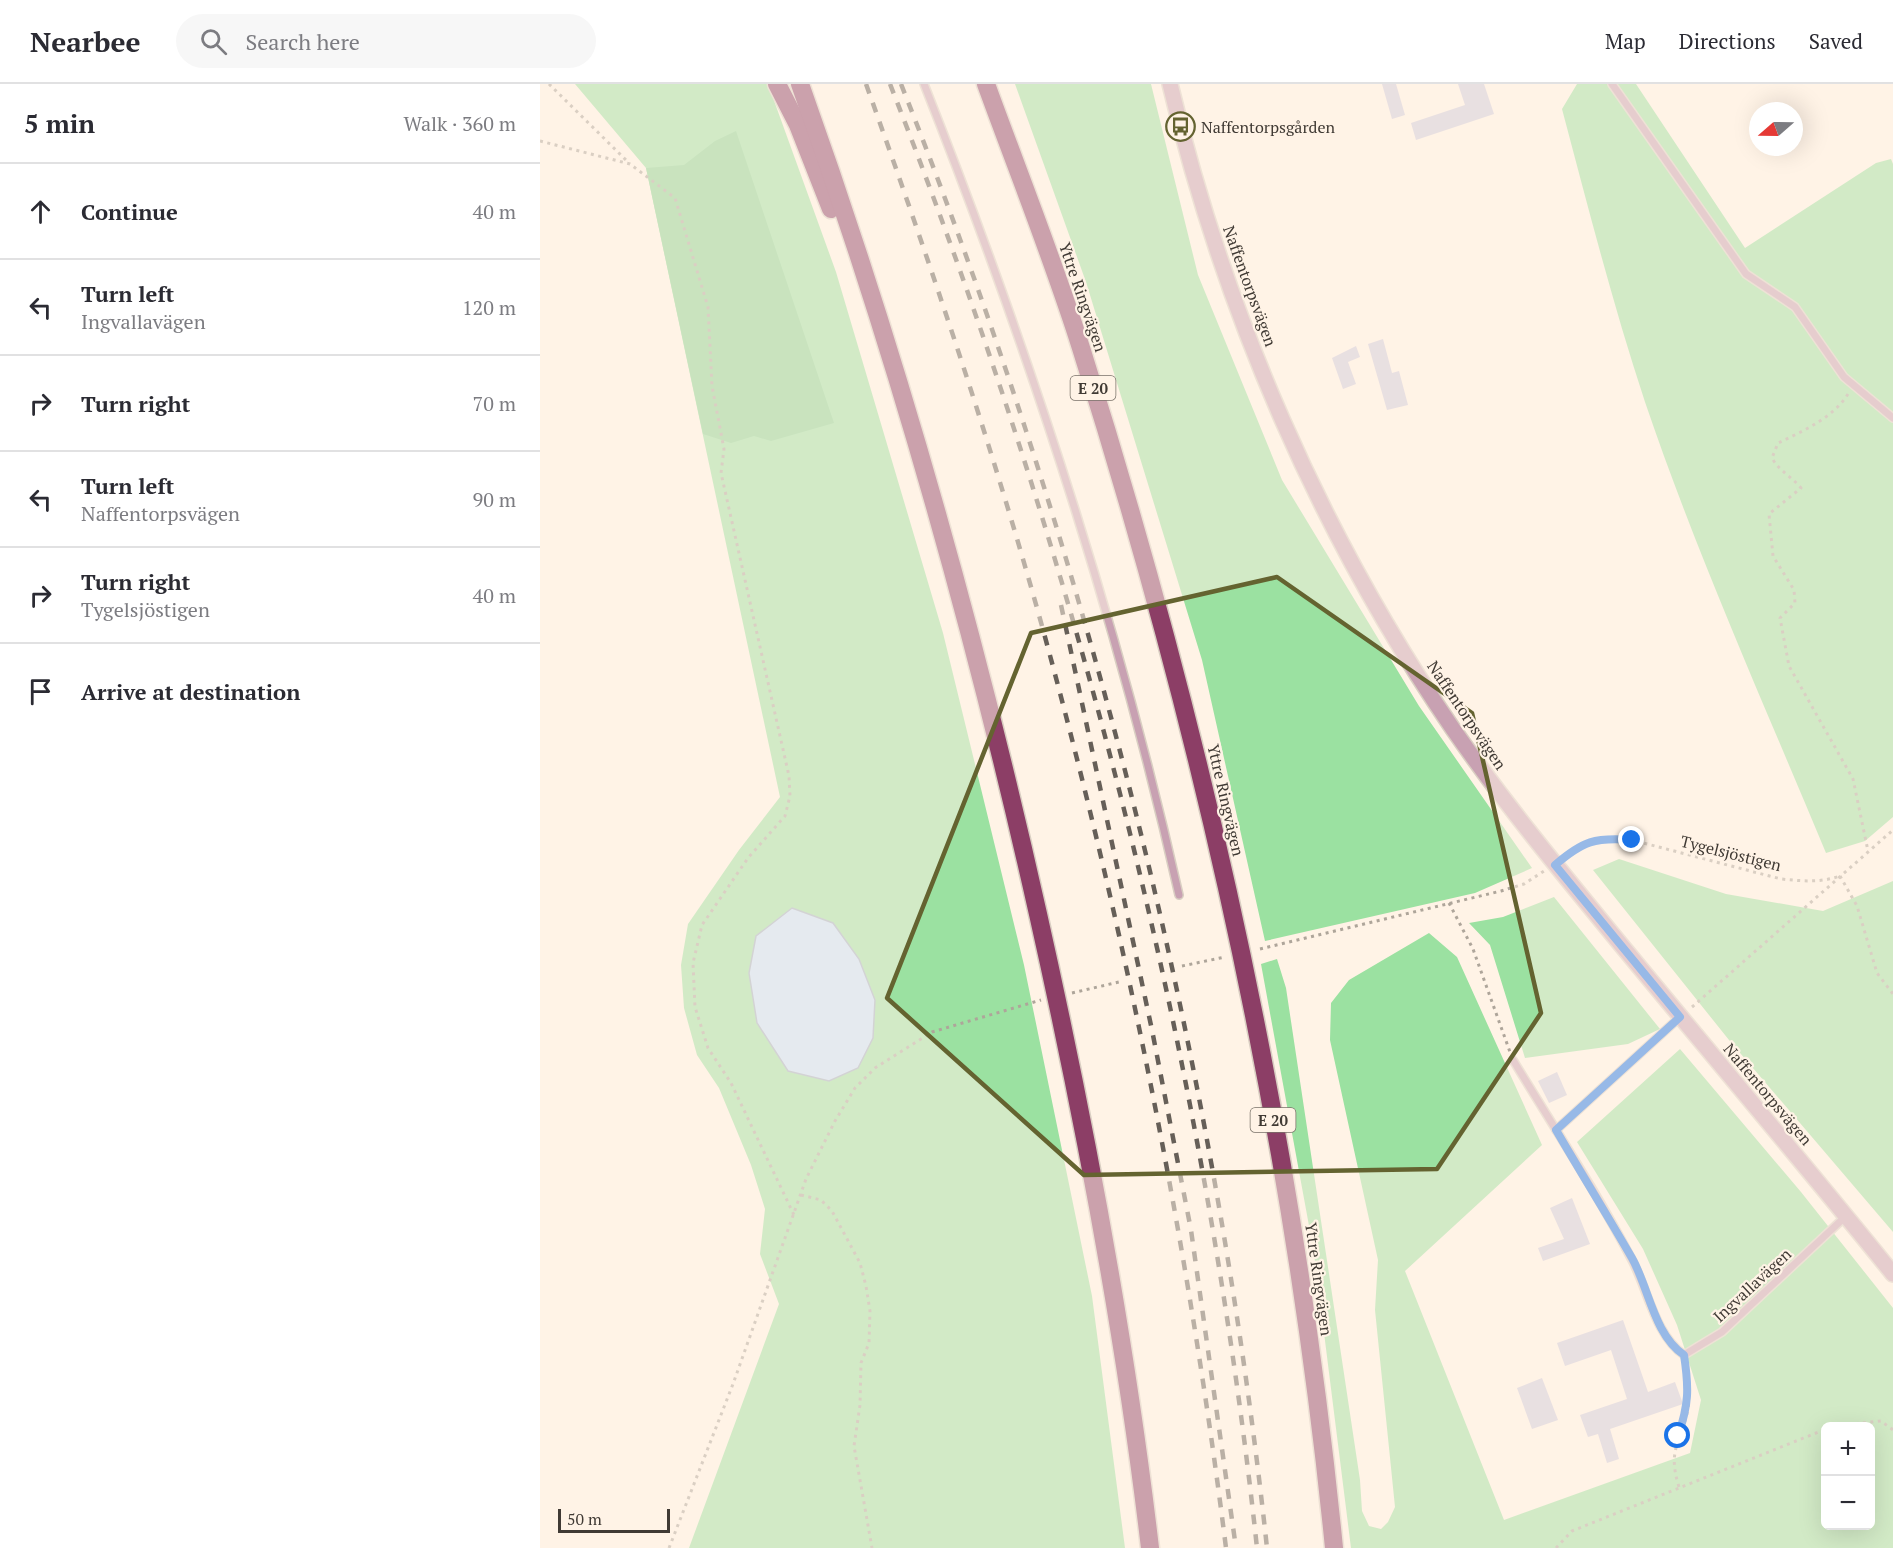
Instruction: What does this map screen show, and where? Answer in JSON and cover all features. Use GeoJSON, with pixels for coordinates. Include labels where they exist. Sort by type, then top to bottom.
{"type":"FeatureCollection","features":[{"type":"Feature","properties":{"kind":"highway"},"geometry":{"type":"LineString","coordinates":[[777,84],[798,125],[904,393]]}},
{"type":"Feature","properties":{"kind":"highway"},"geometry":{"type":"LineString","coordinates":[[800,84],[904,393],[1003,754],[1103,1222],[1150,1548]]}},
{"type":"Feature","properties":{"kind":"highway","name":"Yttre Ringvägen"},"geometry":{"type":"LineString","coordinates":[[986,84],[1080,346],[1178,686],[1217,843],[1287,1190],[1334,1548]]}},
{"type":"Feature","properties":{"kind":"street","name":"Naffentorpsvägen"},"geometry":{"type":"LineString","coordinates":[[1170,84],[1206,219],[1258,358],[1322,504],[1411,665],[1496,789],[1555,865],[1893,1274]]}},
{"type":"Feature","properties":{"kind":"lane"},"geometry":{"type":"LineString","coordinates":[[924,84],[1012,316],[1057,454],[1103,605],[1179,895]]}},
{"type":"Feature","properties":{"kind":"lane"},"geometry":{"type":"LineString","coordinates":[[1612,84],[1746,274],[1795,307],[1844,377],[1893,418]]}},
{"type":"Feature","properties":{"kind":"lane"},"geometry":{"type":"LineString","coordinates":[[1556,1130],[1680,1017]]}},
{"type":"Feature","properties":{"kind":"lane"},"geometry":{"type":"LineString","coordinates":[[1513,1060],[1633,1261],[1661,1325],[1676,1350],[1684,1355]]}},
{"type":"Feature","properties":{"kind":"lane","name":"Ingvallavägen"},"geometry":{"type":"LineString","coordinates":[[1684,1355],[1722,1332],[1846,1216]]}},
{"type":"Feature","properties":{"kind":"path"},"geometry":{"type":"LineString","coordinates":[[549,84],[630,164],[675,198],[708,307],[712,386],[724,448],[721,473],[789,776],[790,796],[785,816],[748,858],[702,925],[693,963],[695,1007],[708,1048],[730,1083],[794,1215]]}},
{"type":"Feature","properties":{"kind":"path"},"geometry":{"type":"LineString","coordinates":[[540,141],[630,164]]}},
{"type":"Feature","properties":{"kind":"path"},"geometry":{"type":"LineString","coordinates":[[1853,384],[1841,404],[1807,429],[1778,443],[1772,458],[1779,470],[1790,475],[1801,488],[1769,514],[1773,556],[1794,590],[1795,603],[1780,618],[1789,666],[1853,779],[1868,851]]}},
{"type":"Feature","properties":{"kind":"path"},"geometry":{"type":"LineString","coordinates":[[1680,1017],[1893,830]]}},
{"type":"Feature","properties":{"kind":"path","name":"Tygelsjöstigen"},"geometry":{"type":"LineString","coordinates":[[1260,949],[1524,884],[1555,865],[1573,849],[1590,840],[1606,838],[1632,840],[1781,879],[1805,882],[1840,876]]}},
{"type":"Feature","properties":{"kind":"path"},"geometry":{"type":"LineString","coordinates":[[1840,876],[1857,906],[1877,973],[1893,994]]}},
{"type":"Feature","properties":{"kind":"path"},"geometry":{"type":"LineString","coordinates":[[1449,903],[1473,949],[1513,1060]]}},
{"type":"Feature","properties":{"kind":"path"},"geometry":{"type":"LineString","coordinates":[[1182,966],[1230,956]]}},
{"type":"Feature","properties":{"kind":"path"},"geometry":{"type":"LineString","coordinates":[[1071,994],[1124,981]]}},
{"type":"Feature","properties":{"kind":"path"},"geometry":{"type":"LineString","coordinates":[[669,1548],[733,1384],[801,1195],[835,1121],[855,1088],[875,1068],[932,1032],[1043,1000]]}},
{"type":"Feature","properties":{"kind":"path"},"geometry":{"type":"LineString","coordinates":[[801,1195],[821,1200],[832,1210],[860,1263],[866,1286],[870,1311],[869,1343],[861,1363],[860,1405],[854,1446],[872,1548]]}},
{"type":"Feature","properties":{"kind":"path"},"geometry":{"type":"LineString","coordinates":[[1679,1488],[1673,1452],[1688,1409],[1689,1388],[1684,1355]]}},
{"type":"Feature","properties":{"kind":"path"},"geometry":{"type":"LineString","coordinates":[[1871,1422],[1881,1421],[1893,1430]]}},
{"type":"Feature","properties":{"kind":"path"},"geometry":{"type":"LineString","coordinates":[[1556,1548],[1572,1531],[1821,1432]]}},
{"type":"Feature","properties":{"kind":"highlighted area"},"geometry":{"type":"Polygon","coordinates":[[[1277,577],[1472,713],[1541,1013],[1437,1169],[1084,1175],[887,998],[1031,633],[1277,577]]]}},
{"type":"Feature","properties":{"kind":"green space"},"geometry":{"type":"Polygon","coordinates":[[[575,84],[768,84],[836,272],[943,633],[1024,965],[1092,1296],[1125,1548],[689,1548],[779,1304],[760,1254],[765,1209],[751,1165],[719,1088],[697,1055],[684,1008],[681,965],[688,924],[739,850],[780,797],[646,168],[575,84]]]}},
{"type":"Feature","properties":{"kind":"green space"},"geometry":{"type":"Polygon","coordinates":[[[1015,84],[1151,84],[1198,275],[1282,480],[1419,706],[1532,868],[1475,893],[1265,941],[1202,660],[1086,282],[1015,84]]]}},
{"type":"Feature","properties":{"kind":"green space"},"geometry":{"type":"Polygon","coordinates":[[[1577,84],[1636,84],[1745,248],[1876,163],[1891,159],[1893,164],[1893,817],[1865,841],[1826,853],[1686,516],[1633,366],[1562,109],[1577,84]]]}},
{"type":"Feature","properties":{"kind":"green space"},"geometry":{"type":"Polygon","coordinates":[[[736,131],[834,423],[771,441],[754,436],[731,443],[703,434],[646,168],[684,165],[715,141],[736,131]]]}},
{"type":"Feature","properties":{"kind":"green space"},"geometry":{"type":"Polygon","coordinates":[[[1619,859],[1726,894],[1823,911],[1893,881],[1893,1232],[1729,1040],[1593,870],[1619,859]]]}},
{"type":"Feature","properties":{"kind":"green space"},"geometry":{"type":"Polygon","coordinates":[[[1554,897],[1660,1029],[1628,1044],[1525,1058],[1490,945],[1469,923],[1503,917],[1554,897]]]}},
{"type":"Feature","properties":{"kind":"green space"},"geometry":{"type":"Polygon","coordinates":[[[1429,933],[1457,957],[1542,1145],[1405,1271],[1504,1520],[1690,1453],[1701,1400],[1677,1325],[1643,1249],[1577,1142],[1680,1049],[1801,1192],[1893,1308],[1893,1548],[1351,1548],[1314,1253],[1261,964],[1277,959],[1286,988],[1360,1480],[1362,1511],[1369,1526],[1381,1529],[1388,1522],[1395,1507],[1375,1310],[1378,1260],[1330,1040],[1331,1003],[1349,980],[1429,933]]]}},
{"type":"Feature","properties":{"kind":"water"},"geometry":{"type":"Polygon","coordinates":[[[792,908],[833,923],[859,959],[875,1000],[873,1038],[858,1068],[829,1081],[788,1071],[757,1023],[749,973],[756,936],[792,908]]]}},
{"type":"Feature","properties":{"kind":"building"},"geometry":{"type":"Polygon","coordinates":[[[1382,84],[1396,84],[1405,115],[1392,119],[1382,84]]]}},
{"type":"Feature","properties":{"kind":"building"},"geometry":{"type":"Polygon","coordinates":[[[1458,84],[1484,84],[1494,114],[1416,140],[1411,123],[1465,105],[1458,84]]]}},
{"type":"Feature","properties":{"kind":"building"},"geometry":{"type":"Polygon","coordinates":[[[1383,339],[1392,373],[1399,371],[1408,405],[1387,410],[1368,344],[1383,339]]]}},
{"type":"Feature","properties":{"kind":"building"},"geometry":{"type":"Polygon","coordinates":[[[1356,346],[1360,357],[1348,362],[1356,384],[1343,389],[1332,358],[1356,346]]]}},
{"type":"Feature","properties":{"kind":"building"},"geometry":{"type":"Polygon","coordinates":[[[1557,1072],[1567,1095],[1549,1103],[1538,1081],[1557,1072]]]}},
{"type":"Feature","properties":{"kind":"building"},"geometry":{"type":"Polygon","coordinates":[[[1572,1198],[1590,1244],[1543,1261],[1538,1248],[1564,1239],[1550,1208],[1572,1198]]]}},
{"type":"Feature","properties":{"kind":"building"},"geometry":{"type":"Polygon","coordinates":[[[1623,1320],[1648,1392],[1675,1382],[1683,1404],[1610,1429],[1619,1459],[1607,1463],[1598,1434],[1588,1437],[1580,1415],[1627,1399],[1611,1350],[1565,1366],[1557,1343],[1623,1320]]]}},
{"type":"Feature","properties":{"kind":"building"},"geometry":{"type":"Polygon","coordinates":[[[1542,1378],[1558,1420],[1532,1429],[1517,1388],[1542,1378]]]}},
{"type":"Feature","properties":{"kind":"railway"},"geometry":{"type":"LineString","coordinates":[[866,84],[981,421],[1042,626],[1072,740],[1126,969],[1173,1199],[1226,1548]]}},
{"type":"Feature","properties":{"kind":"railway"},"geometry":{"type":"LineString","coordinates":[[890,84],[957,261],[1018,440],[1073,621],[1123,804],[1166,988],[1203,1174],[1233,1360],[1257,1548]]}},
{"type":"Feature","properties":{"kind":"railway"},"geometry":{"type":"LineString","coordinates":[[901,84],[968,261],[1029,440],[1084,621],[1134,804],[1177,988],[1213,1174],[1243,1360],[1267,1548]]}},
{"type":"Feature","properties":{"kind":"railway"},"geometry":{"type":"LineString","coordinates":[[1061,605],[1152,1030],[1191,1230],[1236,1548]]}},
{"type":"Feature","properties":{"kind":"place","name":"Naffentorpsgården"},"geometry":{"type":"Point","coordinates":[1180,127]}},
{"type":"Feature","properties":{"kind":"route"},"geometry":{"type":"LineString","coordinates":[[1632,840],[1606,838],[1590,840],[1573,849],[1555,865],[1680,1017],[1556,1130],[1633,1261],[1661,1325],[1676,1350],[1684,1355],[1689,1388],[1688,1409],[1678,1436]]}}]}
